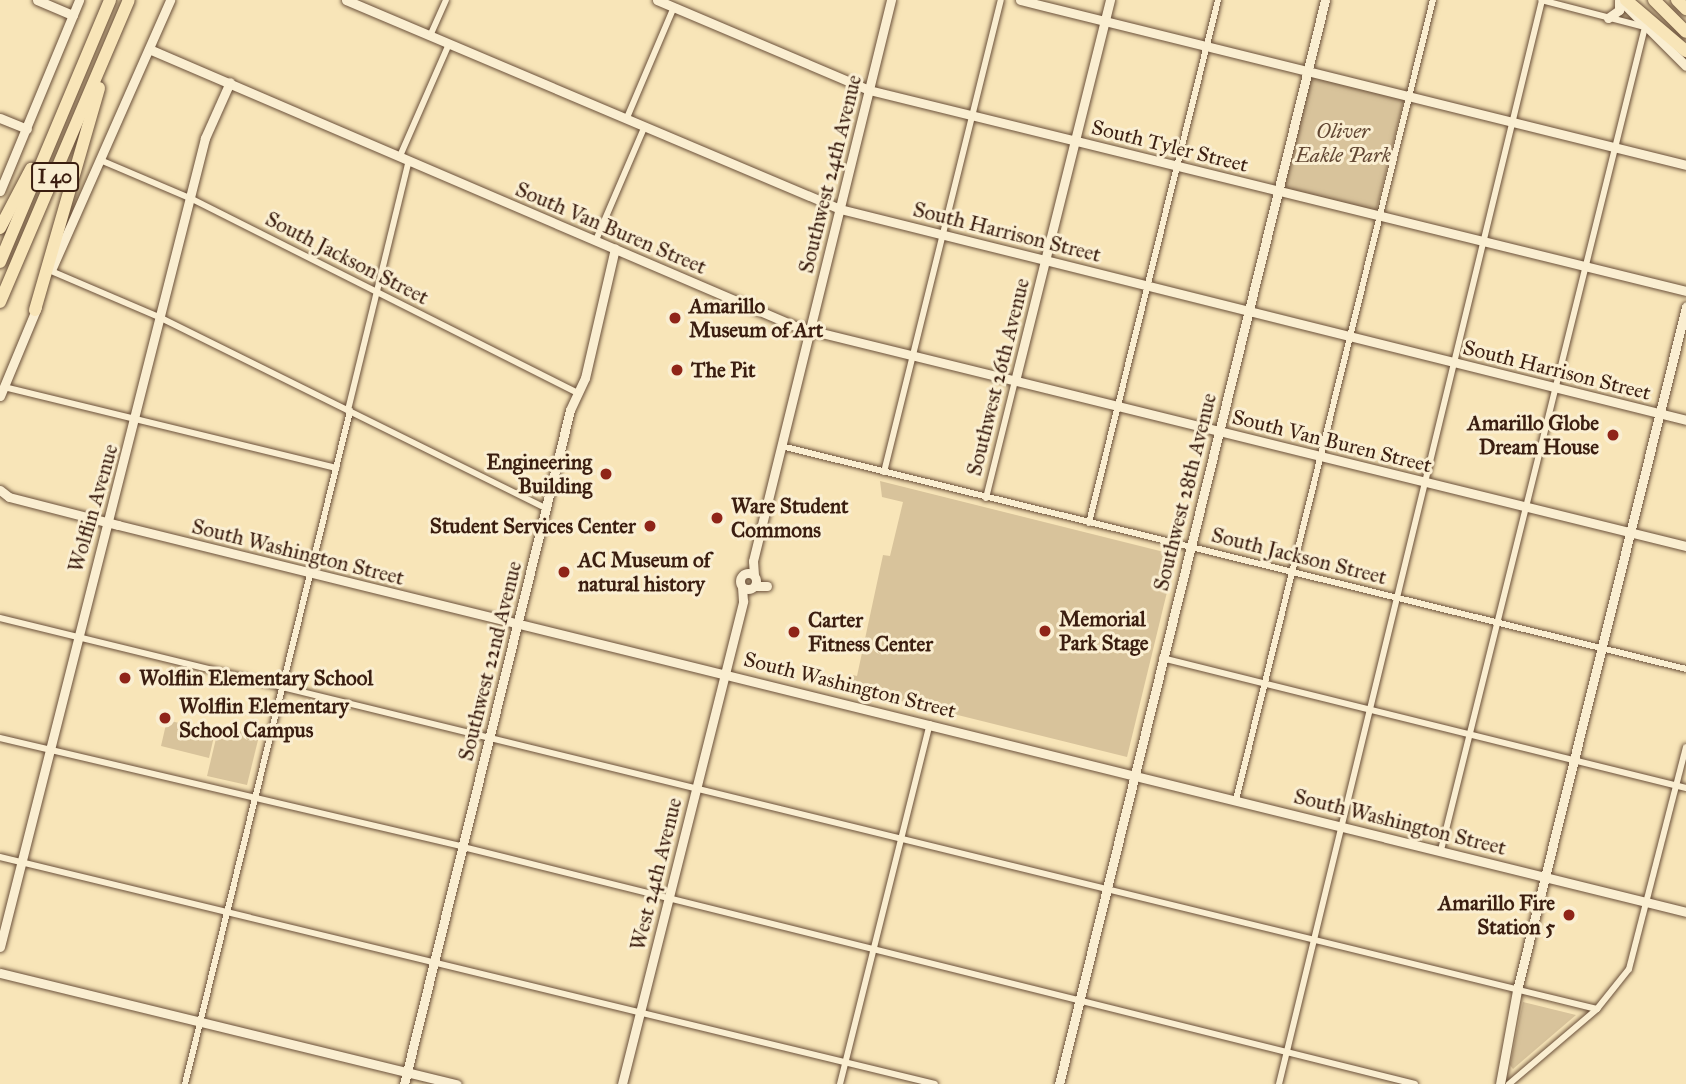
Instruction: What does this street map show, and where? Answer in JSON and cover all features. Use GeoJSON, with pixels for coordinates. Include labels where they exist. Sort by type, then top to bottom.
{"type":"FeatureCollection","features":[{"type":"Feature","properties":{"kind":"highway","name":"I 40"},"geometry":{"type":"LineString","coordinates":[[0,262],[110,0]]}},
{"type":"Feature","properties":{"kind":"highway","name":"I 40"},"geometry":{"type":"LineString","coordinates":[[0,302],[129,0]]}},
{"type":"Feature","properties":{"kind":"highway"},"geometry":{"type":"LineString","coordinates":[[1626,0],[1686,51]]}},
{"type":"Feature","properties":{"kind":"highway"},"geometry":{"type":"LineString","coordinates":[[1654,0],[1686,32]]}},
{"type":"Feature","properties":{"kind":"highway"},"geometry":{"type":"LineString","coordinates":[[1677,0],[1686,9]]}},
{"type":"Feature","properties":{"kind":"highway"},"geometry":{"type":"LineString","coordinates":[[36,310],[108,50]]}},
{"type":"Feature","properties":{"kind":"highway"},"geometry":{"type":"LineString","coordinates":[[0,228],[69,98]]}},
{"type":"Feature","properties":{"kind":"main road"},"geometry":{"type":"LineString","coordinates":[[37,0],[73,15]]}},
{"type":"Feature","properties":{"kind":"main road"},"geometry":{"type":"LineString","coordinates":[[0,191],[79,0]]}},
{"type":"Feature","properties":{"kind":"main road"},"geometry":{"type":"LineString","coordinates":[[2,392],[51,271],[170,0]]}},
{"type":"Feature","properties":{"kind":"main road","name":"South Harrison Street"},"geometry":{"type":"LineString","coordinates":[[346,0],[839,209],[1149,284],[1686,420]]}},
{"type":"Feature","properties":{"kind":"main road","name":"South Tyler Street"},"geometry":{"type":"LineString","coordinates":[[657,0],[869,90],[1686,291]]}},
{"type":"Feature","properties":{"kind":"main road","name":"Southwest 24th Avenue"},"geometry":{"type":"LineString","coordinates":[[725,672],[743,601],[751,581],[753,561],[891,0]]}},
{"type":"Feature","properties":{"kind":"main road"},"geometry":{"type":"LineString","coordinates":[[1020,0],[1686,165]]}},
{"type":"Feature","properties":{"kind":"main road","name":"Southwest 26th Avenue"},"geometry":{"type":"LineString","coordinates":[[1015,381],[1110,0]]}},
{"type":"Feature","properties":{"kind":"main road","name":"Southwest 28th Avenue"},"geometry":{"type":"LineString","coordinates":[[1059,1084],[1325,0]]}},
{"type":"Feature","properties":{"kind":"main road"},"geometry":{"type":"LineString","coordinates":[[1608,18],[1619,9],[1619,0]]}},
{"type":"Feature","properties":{"kind":"main road"},"geometry":{"type":"LineString","coordinates":[[1619,0],[1686,66]]}},
{"type":"Feature","properties":{"kind":"main road","name":"South Van Buren Street"},"geometry":{"type":"LineString","coordinates":[[149,49],[810,331],[1686,546]]}},
{"type":"Feature","properties":{"kind":"main road","name":"Wolflin Avenue"},"geometry":{"type":"LineString","coordinates":[[0,947],[77,636],[192,200],[205,138],[230,82]]}},
{"type":"Feature","properties":{"kind":"main road"},"geometry":{"type":"LineString","coordinates":[[0,118],[27,129]]}},
{"type":"Feature","properties":{"kind":"main road","name":"Southwest 22nd Avenue"},"geometry":{"type":"LineString","coordinates":[[404,1084],[488,736],[577,393],[585,378],[615,248]]}},
{"type":"Feature","properties":{"kind":"main road"},"geometry":{"type":"LineString","coordinates":[[1500,1084],[1517,990],[1686,307]]}},
{"type":"Feature","properties":{"kind":"main road","name":"South Washington Street"},"geometry":{"type":"LineString","coordinates":[[1,495],[311,573],[725,672],[1686,912]]}},
{"type":"Feature","properties":{"kind":"main road","name":"West 24th Avenue"},"geometry":{"type":"LineString","coordinates":[[622,1084],[725,672]]}},
{"type":"Feature","properties":{"kind":"main road"},"geometry":{"type":"LineString","coordinates":[[0,973],[457,1084]]}},
{"type":"Feature","properties":{"kind":"street"},"geometry":{"type":"LineString","coordinates":[[430,36],[446,0]]}},
{"type":"Feature","properties":{"kind":"street"},"geometry":{"type":"LineString","coordinates":[[884,472],[1001,0]]}},
{"type":"Feature","properties":{"kind":"street"},"geometry":{"type":"LineString","coordinates":[[1089,523],[1218,0]]}},
{"type":"Feature","properties":{"kind":"street"},"geometry":{"type":"LineString","coordinates":[[1236,800],[1433,0]]}},
{"type":"Feature","properties":{"kind":"street"},"geometry":{"type":"LineString","coordinates":[[1279,1084],[1367,710],[1541,0],[1645,27],[1441,850]]}},
{"type":"Feature","properties":{"kind":"street"},"geometry":{"type":"LineString","coordinates":[[625,120],[674,7]]}},
{"type":"Feature","properties":{"kind":"street"},"geometry":{"type":"LineString","coordinates":[[185,1084],[336,468],[405,158],[449,44]]}},
{"type":"Feature","properties":{"kind":"street"},"geometry":{"type":"LineString","coordinates":[[596,240],[643,128]]}},
{"type":"Feature","properties":{"kind":"street","name":"South Jackson Street"},"geometry":{"type":"LineString","coordinates":[[100,160],[192,200],[577,393]]}},
{"type":"Feature","properties":{"kind":"street"},"geometry":{"type":"LineString","coordinates":[[51,271],[161,318],[546,508]]}},
{"type":"Feature","properties":{"kind":"street","name":"Southwest 26th Avenue"},"geometry":{"type":"LineString","coordinates":[[986,498],[1015,381]]}},
{"type":"Feature","properties":{"kind":"street"},"geometry":{"type":"LineString","coordinates":[[2,392],[136,420],[336,468]]}},
{"type":"Feature","properties":{"kind":"street","name":"South Jackson Street"},"geometry":{"type":"LineString","coordinates":[[781,446],[1686,669]]}},
{"type":"Feature","properties":{"kind":"street"},"geometry":{"type":"LineString","coordinates":[[0,618],[696,785],[1597,1010]]}},
{"type":"Feature","properties":{"kind":"street"},"geometry":{"type":"LineString","coordinates":[[1162,658],[1686,788]]}},
{"type":"Feature","properties":{"kind":"street"},"geometry":{"type":"LineString","coordinates":[[840,1084],[930,724]]}},
{"type":"Feature","properties":{"kind":"street"},"geometry":{"type":"LineString","coordinates":[[0,738],[463,847],[1415,1084]]}},
{"type":"Feature","properties":{"kind":"street"},"geometry":{"type":"LineString","coordinates":[[1509,1084],[1597,1010],[1629,969],[1686,747]]}},
{"type":"Feature","properties":{"kind":"street"},"geometry":{"type":"LineString","coordinates":[[0,857],[228,909],[935,1084]]}},
{"type":"Feature","properties":{"kind":"green space","name":"Oliver Eakle Park"},"geometry":{"type":"Polygon","coordinates":[[[1310,76],[1404,99],[1376,211],[1282,187],[1310,76]]]}},
{"type":"Feature","properties":{"kind":"green space"},"geometry":{"type":"Polygon","coordinates":[[[880,481],[1176,555],[1127,757],[837,685],[838,681],[846,683],[848,674],[857,676],[883,555],[890,556],[903,502],[882,497],[880,481]]]}},
{"type":"Feature","properties":{"kind":"green space"},"geometry":{"type":"Polygon","coordinates":[[[167,720],[215,732],[209,758],[161,746],[167,720]]]}},
{"type":"Feature","properties":{"kind":"green space"},"geometry":{"type":"Polygon","coordinates":[[[219,726],[259,736],[247,785],[207,776],[219,726]]]}},
{"type":"Feature","properties":{"kind":"green space"},"geometry":{"type":"Polygon","coordinates":[[[1523,1002],[1576,1015],[1513,1069],[1510,1065],[1523,1002]]]}},
{"type":"Feature","properties":{"kind":"place","name":"Amarillo Museum of Art"},"geometry":{"type":"Point","coordinates":[675,318]}},
{"type":"Feature","properties":{"kind":"place","name":"The Pit"},"geometry":{"type":"Point","coordinates":[677,370]}},
{"type":"Feature","properties":{"kind":"place","name":"Amarillo Globe Dream House"},"geometry":{"type":"Point","coordinates":[1613,435]}},
{"type":"Feature","properties":{"kind":"place","name":"Engineering Building"},"geometry":{"type":"Point","coordinates":[606,474]}},
{"type":"Feature","properties":{"kind":"place","name":"Ware Student Commons"},"geometry":{"type":"Point","coordinates":[717,518]}},
{"type":"Feature","properties":{"kind":"place","name":"Student Services Center"},"geometry":{"type":"Point","coordinates":[650,526]}},
{"type":"Feature","properties":{"kind":"place","name":"AC Museum of natural history"},"geometry":{"type":"Point","coordinates":[564,572]}},
{"type":"Feature","properties":{"kind":"place","name":"Memorial Park Stage"},"geometry":{"type":"Point","coordinates":[1045,631]}},
{"type":"Feature","properties":{"kind":"place","name":"Carter Fitness Center"},"geometry":{"type":"Point","coordinates":[794,632]}},
{"type":"Feature","properties":{"kind":"place","name":"Wolflin Elementary School"},"geometry":{"type":"Point","coordinates":[125,678]}},
{"type":"Feature","properties":{"kind":"place","name":"Wolflin Elementary School Campus"},"geometry":{"type":"Point","coordinates":[165,718]}},
{"type":"Feature","properties":{"kind":"place","name":"Amarillo Fire Station 5"},"geometry":{"type":"Point","coordinates":[1569,915]}}]}
